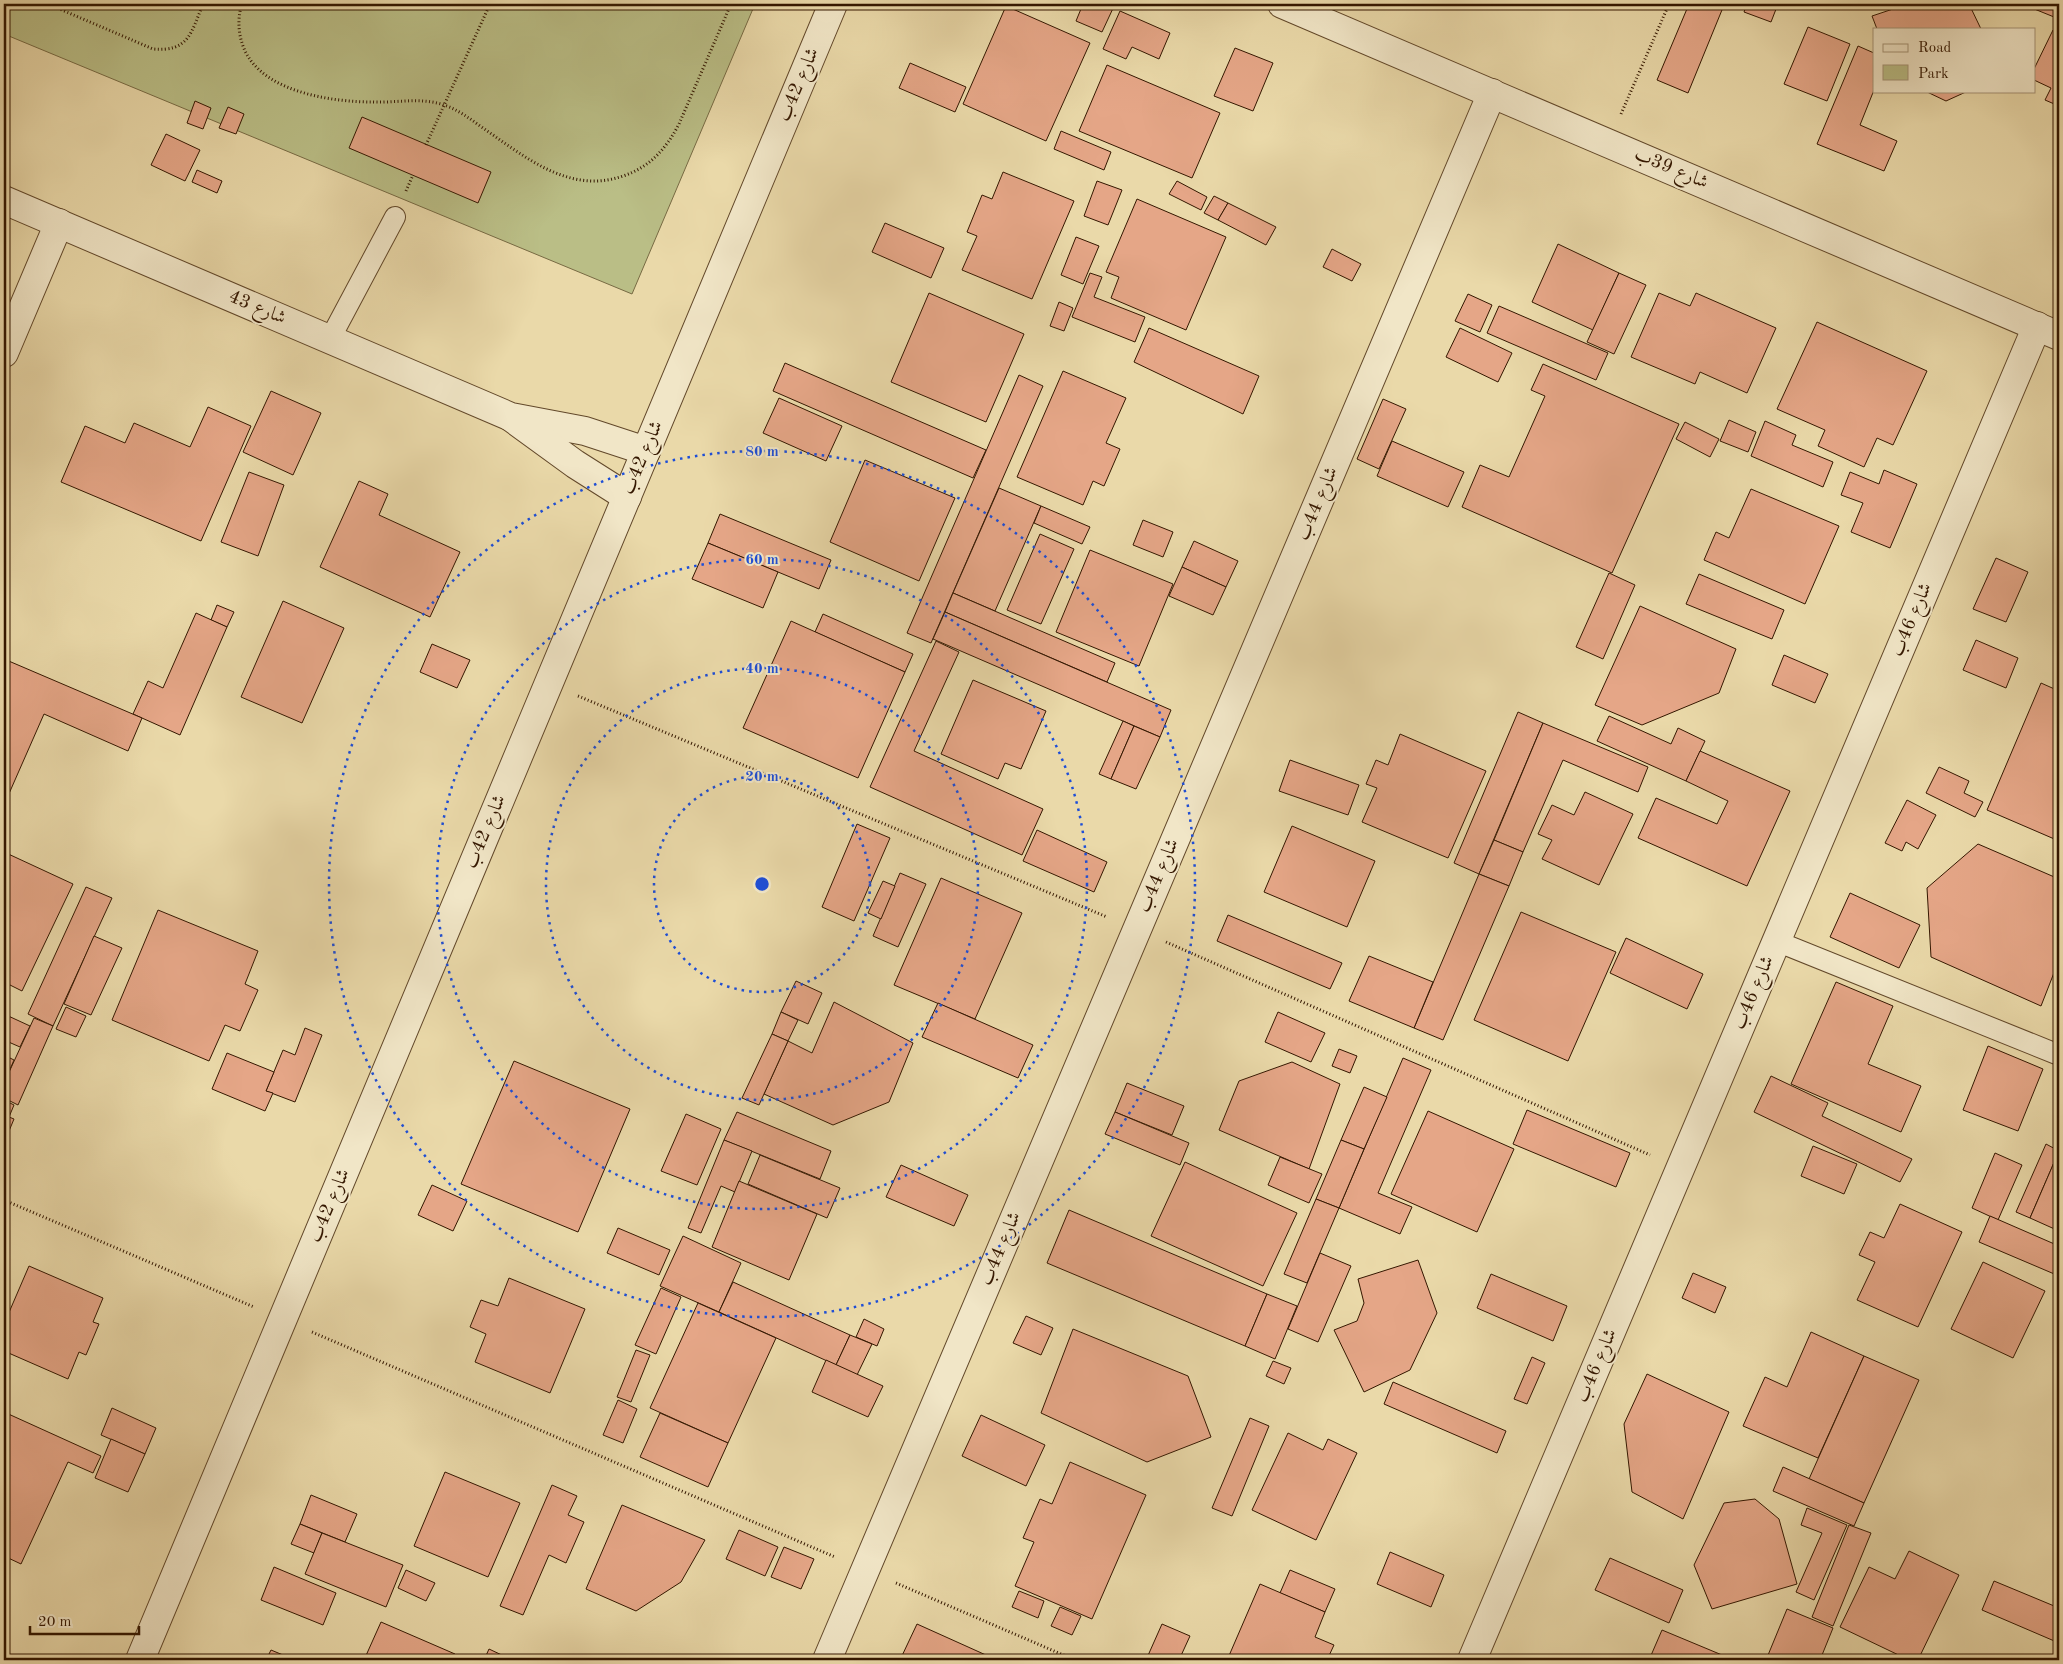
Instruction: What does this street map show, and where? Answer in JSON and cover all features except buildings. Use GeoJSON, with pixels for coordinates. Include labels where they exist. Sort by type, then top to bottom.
{"type":"FeatureCollection","features":[{"type":"Feature","properties":{"kind":"street","name":"شارع 42ب"},"geometry":{"type":"LineString","coordinates":[[140,1660],[833,4]]}},
{"type":"Feature","properties":{"kind":"street","name":"شارع 39ب"},"geometry":{"type":"LineString","coordinates":[[1282,4],[2048,331]]}},
{"type":"Feature","properties":{"kind":"street","name":"شارع 44ب"},"geometry":{"type":"LineString","coordinates":[[827,1660],[1492,93]]}},
{"type":"Feature","properties":{"kind":"street","name":"شارع 43"},"geometry":{"type":"LineString","coordinates":[[4,200],[511,417],[585,431],[646,451]]}},
{"type":"Feature","properties":{"kind":"street"},"geometry":{"type":"LineString","coordinates":[[4,353],[59,223]]}},
{"type":"Feature","properties":{"kind":"street","name":"شارع 46ب"},"geometry":{"type":"LineString","coordinates":[[1472,1660],[1776,941],[2048,331]]}},
{"type":"Feature","properties":{"kind":"street","name":"شارع 43"},"geometry":{"type":"LineString","coordinates":[[511,417],[575,464],[627,497]]}},
{"type":"Feature","properties":{"kind":"lane"},"geometry":{"type":"LineString","coordinates":[[330,340],[395,217]]}},
{"type":"Feature","properties":{"kind":"lane"},"geometry":{"type":"LineString","coordinates":[[1776,941],[2059,1055]]}},
{"type":"Feature","properties":{"kind":"path"},"geometry":{"type":"LineString","coordinates":[[48,4],[153,49],[168,50],[182,44],[192,32],[203,4]]}},
{"type":"Feature","properties":{"kind":"path"},"geometry":{"type":"LineString","coordinates":[[242,4],[238,22],[245,52],[265,76],[278,83],[322,97],[371,102],[411,100],[443,105],[468,116],[536,164],[574,180],[595,182],[617,179],[637,172],[655,159],[669,144],[731,4]]}},
{"type":"Feature","properties":{"kind":"path"},"geometry":{"type":"LineString","coordinates":[[426,145],[490,4]]}},
{"type":"Feature","properties":{"kind":"path"},"geometry":{"type":"LineString","coordinates":[[1609,143],[1668,4]]}},
{"type":"Feature","properties":{"kind":"path"},"geometry":{"type":"LineString","coordinates":[[4,1200],[1076,1660]]}},
{"type":"Feature","properties":{"kind":"green space"},"geometry":{"type":"Polygon","coordinates":[[[4,4],[755,4],[632,294],[4,34],[4,4]]]}}]}
